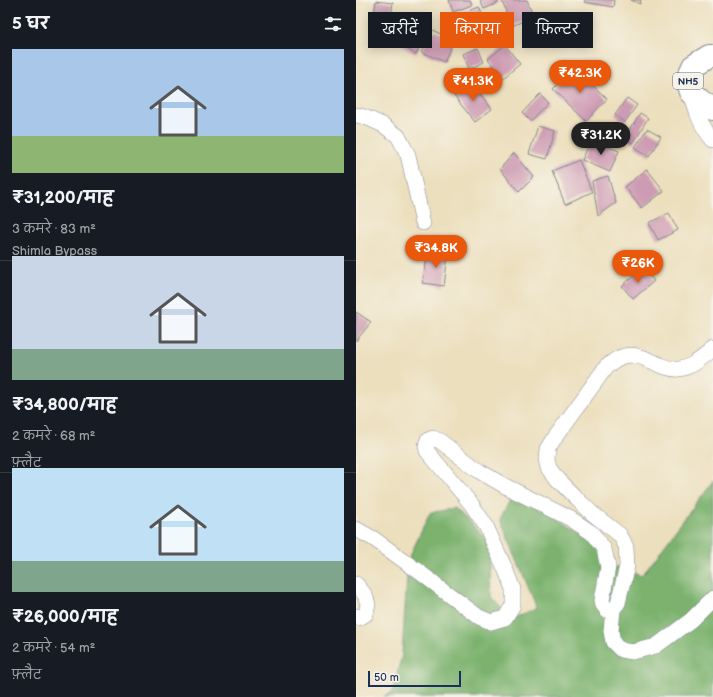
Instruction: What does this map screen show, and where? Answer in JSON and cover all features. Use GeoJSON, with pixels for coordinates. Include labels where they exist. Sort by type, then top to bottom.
{"type":"FeatureCollection","features":[{"type":"Feature","properties":{"kind":"highway","name":"NH5"},"geometry":{"type":"LineString","coordinates":[[713,56],[709,56],[693,66],[687,80],[691,92],[713,109]]}},
{"type":"Feature","properties":{"kind":"street"},"geometry":{"type":"LineString","coordinates":[[691,92],[699,118],[713,140]]}},
{"type":"Feature","properties":{"kind":"street"},"geometry":{"type":"LineString","coordinates":[[356,115],[365,117],[383,125],[398,136],[408,155],[422,223]]}},
{"type":"Feature","properties":{"kind":"street"},"geometry":{"type":"LineString","coordinates":[[713,350],[688,367],[677,370],[666,368],[641,357],[627,355],[618,358],[606,367],[554,439],[548,449],[547,459],[549,468],[558,480],[593,514],[620,535],[626,546],[627,566],[618,603],[613,610],[613,642],[621,650],[633,652],[656,646],[691,620],[713,598]]}},
{"type":"Feature","properties":{"kind":"street"},"geometry":{"type":"LineString","coordinates":[[356,529],[374,539],[418,570],[479,617],[491,622],[505,618],[513,605],[513,590],[506,571],[486,526],[472,505],[427,451],[426,446],[428,440],[433,438],[440,441],[479,471],[505,486],[571,518],[592,533],[604,549],[608,567],[602,600],[603,605],[607,610],[613,610]]}},
{"type":"Feature","properties":{"kind":"street"},"geometry":{"type":"LineString","coordinates":[[356,584],[366,595],[368,604],[366,614],[359,618],[356,616]]}},
{"type":"Feature","properties":{"kind":"green space"},"geometry":{"type":"Polygon","coordinates":[[[713,481],[713,697],[384,697],[392,693],[402,655],[408,560],[430,513],[455,508],[489,541],[491,597],[511,619],[537,608],[500,519],[512,496],[544,509],[602,549],[611,565],[642,575],[713,481]]]}},
{"type":"Feature","properties":{"kind":"building"},"geometry":{"type":"Polygon","coordinates":[[[449,0],[470,0],[472,5],[453,12],[449,0]]]}},
{"type":"Feature","properties":{"kind":"building"},"geometry":{"type":"Polygon","coordinates":[[[480,0],[497,0],[498,3],[484,9],[480,0]]]}},
{"type":"Feature","properties":{"kind":"building"},"geometry":{"type":"Polygon","coordinates":[[[527,0],[532,12],[522,12],[522,22],[514,25],[514,12],[506,12],[502,1],[527,0]]]}},
{"type":"Feature","properties":{"kind":"building"},"geometry":{"type":"Polygon","coordinates":[[[585,0],[614,0],[613,7],[584,2],[585,0]]]}},
{"type":"Feature","properties":{"kind":"building"},"geometry":{"type":"Polygon","coordinates":[[[631,0],[641,0],[640,4],[631,0]]]}},
{"type":"Feature","properties":{"kind":"building"},"geometry":{"type":"Polygon","coordinates":[[[376,1],[393,3],[392,12],[374,12],[376,1]]]}},
{"type":"Feature","properties":{"kind":"building"},"geometry":{"type":"Polygon","coordinates":[[[479,7],[481,12],[467,12],[479,7]]]}},
{"type":"Feature","properties":{"kind":"building"},"geometry":{"type":"Polygon","coordinates":[[[432,30],[440,34],[440,48],[450,48],[444,62],[422,52],[424,48],[432,48],[432,30]]]}},
{"type":"Feature","properties":{"kind":"building"},"geometry":{"type":"Polygon","coordinates":[[[405,48],[419,48],[416,54],[405,48]]]}},
{"type":"Feature","properties":{"kind":"building"},"geometry":{"type":"Polygon","coordinates":[[[478,48],[484,62],[469,69],[463,54],[478,48]]]}},
{"type":"Feature","properties":{"kind":"building"},"geometry":{"type":"Polygon","coordinates":[[[501,48],[507,48],[520,64],[490,89],[481,77],[494,66],[488,59],[501,48]]]}},
{"type":"Feature","properties":{"kind":"building"},"geometry":{"type":"Polygon","coordinates":[[[574,67],[607,99],[586,121],[553,89],[574,67]]]}},
{"type":"Feature","properties":{"kind":"building"},"geometry":{"type":"Polygon","coordinates":[[[471,82],[492,109],[475,122],[454,96],[471,82]]]}},
{"type":"Feature","properties":{"kind":"building"},"geometry":{"type":"Polygon","coordinates":[[[540,94],[548,102],[530,121],[522,113],[540,94]]]}},
{"type":"Feature","properties":{"kind":"building"},"geometry":{"type":"Polygon","coordinates":[[[627,98],[637,105],[625,122],[615,115],[627,98]]]}},
{"type":"Feature","properties":{"kind":"building"},"geometry":{"type":"Polygon","coordinates":[[[640,113],[648,118],[633,143],[625,138],[640,113]]]}},
{"type":"Feature","properties":{"kind":"building"},"geometry":{"type":"Polygon","coordinates":[[[538,126],[555,131],[547,159],[529,154],[538,126]]]}},
{"type":"Feature","properties":{"kind":"building"},"geometry":{"type":"Polygon","coordinates":[[[647,129],[661,137],[649,156],[635,147],[647,129]]]}},
{"type":"Feature","properties":{"kind":"building"},"geometry":{"type":"Polygon","coordinates":[[[591,140],[619,151],[610,172],[582,160],[591,140]]]}},
{"type":"Feature","properties":{"kind":"building"},"geometry":{"type":"Polygon","coordinates":[[[514,153],[534,177],[519,192],[500,169],[514,153]]]}},
{"type":"Feature","properties":{"kind":"building"},"geometry":{"type":"Polygon","coordinates":[[[579,160],[592,192],[565,204],[552,171],[579,160]]]}},
{"type":"Feature","properties":{"kind":"building"},"geometry":{"type":"Polygon","coordinates":[[[647,169],[664,191],[642,208],[625,187],[647,169]]]}},
{"type":"Feature","properties":{"kind":"building"},"geometry":{"type":"Polygon","coordinates":[[[608,176],[616,203],[598,216],[592,181],[608,176]]]}},
{"type":"Feature","properties":{"kind":"building"},"geometry":{"type":"Polygon","coordinates":[[[669,213],[678,230],[658,240],[649,223],[669,213]]]}},
{"type":"Feature","properties":{"kind":"building"},"geometry":{"type":"Polygon","coordinates":[[[428,251],[448,254],[444,286],[423,283],[428,251]]]}},
{"type":"Feature","properties":{"kind":"building"},"geometry":{"type":"Polygon","coordinates":[[[643,268],[654,281],[633,299],[622,286],[643,268]]]}},
{"type":"Feature","properties":{"kind":"building"},"geometry":{"type":"Polygon","coordinates":[[[356,312],[371,322],[356,341],[356,312]]]}}]}
